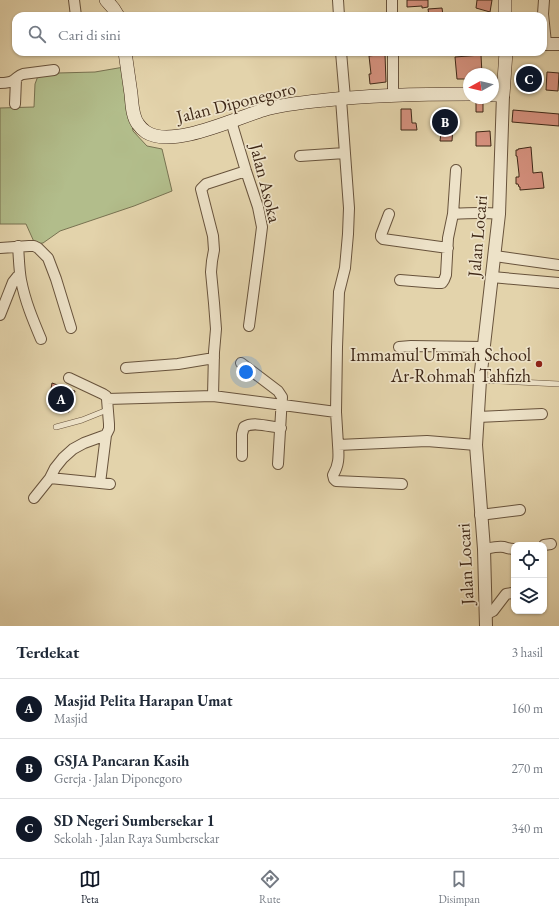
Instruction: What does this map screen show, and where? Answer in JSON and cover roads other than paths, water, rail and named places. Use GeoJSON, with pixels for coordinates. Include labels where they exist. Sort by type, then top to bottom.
{"type":"FeatureCollection","features":[{"type":"Feature","properties":{"kind":"main road"},"geometry":{"type":"LineString","coordinates":[[106,0],[116,12]]}},
{"type":"Feature","properties":{"kind":"main road"},"geometry":{"type":"LineString","coordinates":[[505,0],[505,12]]}},
{"type":"Feature","properties":{"kind":"main road","name":"Jalan Diponegoro"},"geometry":{"type":"LineString","coordinates":[[126,56],[133,108],[137,123],[148,133],[170,137],[205,130],[264,109],[302,103],[343,98],[393,95],[463,94]]}},
{"type":"Feature","properties":{"kind":"main road"},"geometry":{"type":"LineString","coordinates":[[499,90],[505,56]]}},
{"type":"Feature","properties":{"kind":"street"},"geometry":{"type":"LineString","coordinates":[[74,0],[76,12]]}},
{"type":"Feature","properties":{"kind":"street"},"geometry":{"type":"LineString","coordinates":[[338,0],[339,12]]}},
{"type":"Feature","properties":{"kind":"street"},"geometry":{"type":"LineString","coordinates":[[392,0],[392,12]]}},
{"type":"Feature","properties":{"kind":"street"},"geometry":{"type":"LineString","coordinates":[[543,12],[544,0]]}},
{"type":"Feature","properties":{"kind":"street"},"geometry":{"type":"LineString","coordinates":[[547,26],[553,45]]}},
{"type":"Feature","properties":{"kind":"street"},"geometry":{"type":"LineString","coordinates":[[341,56],[349,208],[345,268],[340,292],[337,348],[336,412],[339,461],[333,475],[336,481],[402,484]]}},
{"type":"Feature","properties":{"kind":"street"},"geometry":{"type":"LineString","coordinates":[[393,56],[393,95]]}},
{"type":"Feature","properties":{"kind":"street"},"geometry":{"type":"LineString","coordinates":[[0,83],[6,83],[24,74],[54,70]]}},
{"type":"Feature","properties":{"kind":"street"},"geometry":{"type":"LineString","coordinates":[[15,104],[16,79]]}},
{"type":"Feature","properties":{"kind":"street","name":"Jalan Locari"},"geometry":{"type":"LineString","coordinates":[[485,620],[484,549],[480,515],[476,445],[480,380],[499,214],[498,104]]}},
{"type":"Feature","properties":{"kind":"street","name":"Jalan Asoka"},"geometry":{"type":"LineString","coordinates":[[231,121],[258,207],[262,227],[249,326]]}},
{"type":"Feature","properties":{"kind":"street"},"geometry":{"type":"LineString","coordinates":[[300,156],[345,153]]}},
{"type":"Feature","properties":{"kind":"street"},"geometry":{"type":"LineString","coordinates":[[400,280],[437,283],[444,280],[446,275],[448,238],[453,214],[456,170]]}},
{"type":"Feature","properties":{"kind":"street"},"geometry":{"type":"LineString","coordinates":[[213,396],[216,329],[211,272],[214,250],[213,236],[201,189],[206,184],[246,171]]}},
{"type":"Feature","properties":{"kind":"street"},"geometry":{"type":"LineString","coordinates":[[453,214],[485,212],[499,214]]}},
{"type":"Feature","properties":{"kind":"street"},"geometry":{"type":"LineString","coordinates":[[389,214],[381,235],[383,239],[448,248]]}},
{"type":"Feature","properties":{"kind":"street"},"geometry":{"type":"LineString","coordinates":[[18,246],[20,275],[26,302],[41,339]]}},
{"type":"Feature","properties":{"kind":"street"},"geometry":{"type":"LineString","coordinates":[[0,248],[34,246],[44,253],[48,258],[56,279],[71,328]]}},
{"type":"Feature","properties":{"kind":"street"},"geometry":{"type":"LineString","coordinates":[[495,256],[559,265]]}},
{"type":"Feature","properties":{"kind":"street"},"geometry":{"type":"LineString","coordinates":[[0,315],[16,277],[20,275]]}},
{"type":"Feature","properties":{"kind":"street"},"geometry":{"type":"LineString","coordinates":[[492,277],[559,283]]}},
{"type":"Feature","properties":{"kind":"street"},"geometry":{"type":"LineString","coordinates":[[399,347],[484,347]]}},
{"type":"Feature","properties":{"kind":"street"},"geometry":{"type":"LineString","coordinates":[[126,368],[178,364],[214,358]]}},
{"type":"Feature","properties":{"kind":"street"},"geometry":{"type":"LineString","coordinates":[[241,363],[278,391],[282,397],[278,464]]}},
{"type":"Feature","properties":{"kind":"street"},"geometry":{"type":"LineString","coordinates":[[69,378],[103,394],[107,399],[109,429],[106,434],[100,483]]}},
{"type":"Feature","properties":{"kind":"street"},"geometry":{"type":"LineString","coordinates":[[107,399],[213,396],[336,412]]}},
{"type":"Feature","properties":{"kind":"street"},"geometry":{"type":"LineString","coordinates":[[478,417],[542,414]]}},
{"type":"Feature","properties":{"kind":"street"},"geometry":{"type":"LineString","coordinates":[[242,456],[242,434],[244,427],[248,424],[281,428]]}},
{"type":"Feature","properties":{"kind":"street"},"geometry":{"type":"LineString","coordinates":[[34,498],[50,478],[55,468],[73,449],[106,434]]}},
{"type":"Feature","properties":{"kind":"street"},"geometry":{"type":"LineString","coordinates":[[338,445],[427,441],[476,445]]}},
{"type":"Feature","properties":{"kind":"street"},"geometry":{"type":"LineString","coordinates":[[50,478],[110,484]]}},
{"type":"Feature","properties":{"kind":"street"},"geometry":{"type":"LineString","coordinates":[[480,515],[520,510]]}},
{"type":"Feature","properties":{"kind":"street"},"geometry":{"type":"LineString","coordinates":[[484,549],[511,549]]}},
{"type":"Feature","properties":{"kind":"street"},"geometry":{"type":"LineString","coordinates":[[485,620],[506,594],[511,593]]}},
{"type":"Feature","properties":{"kind":"lane"},"geometry":{"type":"LineString","coordinates":[[480,380],[559,384]]}},
{"type":"Feature","properties":{"kind":"lane"},"geometry":{"type":"LineString","coordinates":[[56,427],[82,420],[107,410]]}},
{"type":"Feature","properties":{"kind":"place","name":"SD Negeri Sumbersekar 1"},"geometry":{"type":"Point","coordinates":[529,79]}},
{"type":"Feature","properties":{"kind":"place","name":"GSJA Pancaran Kasih"},"geometry":{"type":"Point","coordinates":[445,122]}},
{"type":"Feature","properties":{"kind":"place","name":"Immamul Ummah School Ar-Rohmah Tahfizh"},"geometry":{"type":"Point","coordinates":[539,364]}},
{"type":"Feature","properties":{"kind":"place","name":"Masjid Pelita Harapan Umat"},"geometry":{"type":"Point","coordinates":[61,399]}}]}
